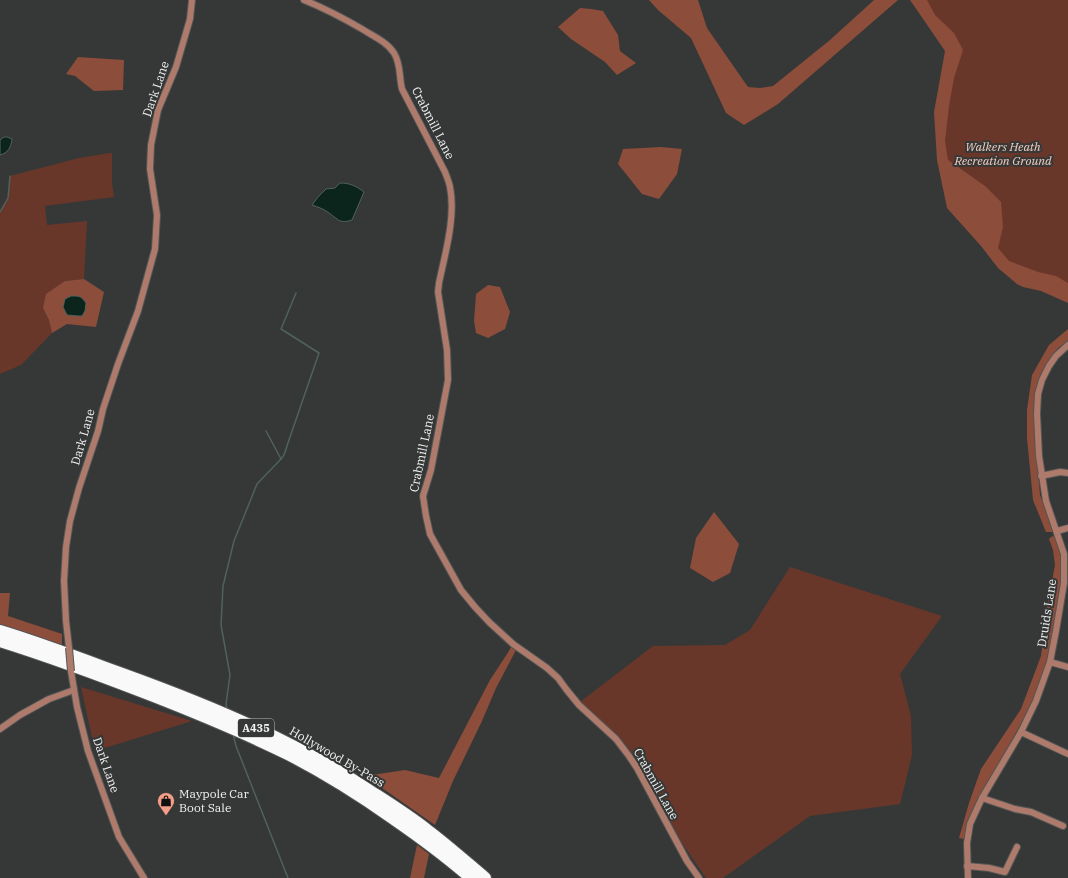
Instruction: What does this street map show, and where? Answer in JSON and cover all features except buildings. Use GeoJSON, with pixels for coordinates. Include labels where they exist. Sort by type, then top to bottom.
{"type":"FeatureCollection","features":[{"type":"Feature","properties":{"kind":"highway","name":"Hollywood By-Pass"},"geometry":{"type":"LineString","coordinates":[[0,631],[173,693],[257,728],[293,746],[366,788],[421,825],[485,878]]}},
{"type":"Feature","properties":{"kind":"highway","name":"Hollywood By-Pass"},"geometry":{"type":"LineString","coordinates":[[0,641],[135,689],[254,738],[289,755],[358,794],[440,852],[470,878]]}},
{"type":"Feature","properties":{"kind":"street","name":"Dark Lane"},"geometry":{"type":"LineString","coordinates":[[144,878],[119,837],[88,751],[71,671],[64,581],[69,527],[79,488],[118,364],[138,311],[155,249],[157,215],[150,169],[151,144],[158,110],[176,67],[190,19],[192,0]]}},
{"type":"Feature","properties":{"kind":"street","name":"Crabmill Lane"},"geometry":{"type":"LineString","coordinates":[[304,0],[339,16],[371,34],[384,43],[394,53],[399,64],[402,89],[445,172],[450,186],[451,220],[438,292],[447,350],[448,380],[431,470],[424,496],[430,534],[461,590],[475,607],[513,644],[547,668],[558,678],[579,705],[616,740],[629,756],[637,768],[686,861],[699,878]]}},
{"type":"Feature","properties":{"kind":"street","name":"Druids Lane"},"geometry":{"type":"LineString","coordinates":[[968,878],[967,843],[970,824],[982,798],[1021,732],[1036,701],[1050,662],[1066,584],[1064,554],[1046,501],[1041,476],[1037,414],[1038,394],[1048,366],[1068,345]]}},
{"type":"Feature","properties":{"kind":"street"},"geometry":{"type":"LineString","coordinates":[[1041,476],[1060,472],[1068,473]]}},
{"type":"Feature","properties":{"kind":"street"},"geometry":{"type":"LineString","coordinates":[[1057,531],[1068,528]]}},
{"type":"Feature","properties":{"kind":"street"},"geometry":{"type":"LineString","coordinates":[[1050,662],[1068,667]]}},
{"type":"Feature","properties":{"kind":"street"},"geometry":{"type":"LineString","coordinates":[[0,729],[20,715],[49,699],[74,690]]}},
{"type":"Feature","properties":{"kind":"street"},"geometry":{"type":"LineString","coordinates":[[1021,732],[1068,754]]}},
{"type":"Feature","properties":{"kind":"street"},"geometry":{"type":"LineString","coordinates":[[982,798],[1015,809],[1031,812],[1063,826]]}},
{"type":"Feature","properties":{"kind":"street"},"geometry":{"type":"LineString","coordinates":[[967,866],[989,868],[1005,872],[1018,847]]}},
{"type":"Feature","properties":{"kind":"green space","name":"Walkers Heath Recreation Ground"},"geometry":{"type":"Polygon","coordinates":[[[916,0],[1068,0],[1068,293],[1017,284],[937,160],[951,50],[916,0]]]}},
{"type":"Feature","properties":{"kind":"green space"},"geometry":{"type":"Polygon","coordinates":[[[112,153],[112,183],[114,197],[45,206],[47,225],[87,221],[84,279],[65,281],[43,308],[49,320],[52,333],[21,365],[0,374],[0,212],[8,198],[10,176],[79,158],[112,153]]]}},
{"type":"Feature","properties":{"kind":"green space"},"geometry":{"type":"Polygon","coordinates":[[[790,567],[942,616],[900,674],[911,716],[912,755],[900,804],[810,816],[723,878],[706,878],[682,843],[634,755],[620,738],[580,702],[653,646],[725,645],[750,630],[790,567]]]}},
{"type":"Feature","properties":{"kind":"green space"},"geometry":{"type":"Polygon","coordinates":[[[81,687],[192,721],[95,751],[81,687]]]}},
{"type":"Feature","properties":{"kind":"shaded area"},"geometry":{"type":"Polygon","coordinates":[[[649,0],[698,0],[707,28],[748,87],[760,88],[773,86],[830,40],[874,0],[898,0],[778,104],[744,125],[726,113],[691,38],[658,10],[649,0]]]}},
{"type":"Feature","properties":{"kind":"shaded area"},"geometry":{"type":"Polygon","coordinates":[[[910,0],[927,0],[935,15],[954,33],[963,50],[954,78],[949,106],[945,141],[948,160],[985,186],[1001,202],[1003,227],[998,248],[1009,261],[1038,272],[1056,276],[1068,283],[1068,303],[1041,291],[1017,284],[998,268],[981,246],[947,208],[937,160],[934,112],[945,51],[910,0]]]}},
{"type":"Feature","properties":{"kind":"shaded area"},"geometry":{"type":"Polygon","coordinates":[[[580,8],[603,11],[618,35],[620,51],[636,63],[617,75],[605,62],[571,39],[558,27],[580,8]]]}},
{"type":"Feature","properties":{"kind":"shaded area"},"geometry":{"type":"Polygon","coordinates":[[[78,57],[124,60],[123,90],[94,91],[75,76],[66,74],[78,57]]]}},
{"type":"Feature","properties":{"kind":"shaded area"},"geometry":{"type":"Polygon","coordinates":[[[4,137],[12,139],[12,142],[7,151],[0,155],[0,140],[4,137]]]}},
{"type":"Feature","properties":{"kind":"shaded area"},"geometry":{"type":"Polygon","coordinates":[[[661,147],[682,149],[677,174],[659,199],[642,194],[618,164],[623,149],[661,147]]]}},
{"type":"Feature","properties":{"kind":"shaded area"},"geometry":{"type":"Polygon","coordinates":[[[340,183],[353,185],[364,192],[352,220],[345,222],[340,221],[325,210],[312,205],[326,189],[335,188],[340,183]]]}},
{"type":"Feature","properties":{"kind":"shaded area"},"geometry":{"type":"Polygon","coordinates":[[[84,279],[104,292],[96,327],[67,324],[52,333],[49,320],[43,308],[46,294],[65,281],[84,279]],[[82,298],[63,307],[82,316],[82,298]]]}},
{"type":"Feature","properties":{"kind":"shaded area"},"geometry":{"type":"Polygon","coordinates":[[[488,285],[500,287],[510,312],[505,329],[488,338],[476,333],[474,321],[476,294],[488,285]]]}},
{"type":"Feature","properties":{"kind":"shaded area"},"geometry":{"type":"Polygon","coordinates":[[[71,296],[80,297],[86,303],[85,311],[82,316],[67,315],[63,307],[65,299],[71,296]]]}},
{"type":"Feature","properties":{"kind":"shaded area"},"geometry":{"type":"Polygon","coordinates":[[[1068,329],[1068,341],[1058,348],[1043,371],[1035,437],[1040,495],[1054,532],[1046,532],[1033,500],[1027,438],[1027,410],[1032,375],[1049,345],[1068,329]]]}},
{"type":"Feature","properties":{"kind":"shaded area"},"geometry":{"type":"Polygon","coordinates":[[[714,512],[739,544],[730,573],[713,582],[690,568],[696,538],[714,512]]]}},
{"type":"Feature","properties":{"kind":"shaded area"},"geometry":{"type":"Polygon","coordinates":[[[1054,536],[1060,548],[1062,572],[1057,612],[1047,664],[1033,702],[977,800],[964,839],[959,838],[981,769],[1021,709],[1041,656],[1046,613],[1055,565],[1053,550],[1049,539],[1054,536]]]}},
{"type":"Feature","properties":{"kind":"shaded area"},"geometry":{"type":"Polygon","coordinates":[[[0,593],[10,593],[8,616],[62,634],[62,646],[0,625],[0,593]]]}},
{"type":"Feature","properties":{"kind":"shaded area"},"geometry":{"type":"Polygon","coordinates":[[[511,647],[516,650],[496,688],[453,781],[435,825],[365,776],[405,770],[439,778],[490,680],[511,647]]]}},
{"type":"Feature","properties":{"kind":"shaded area"},"geometry":{"type":"Polygon","coordinates":[[[417,845],[429,854],[424,878],[410,878],[417,845]]]}},
{"type":"Feature","properties":{"kind":"waterway"},"geometry":{"type":"LineString","coordinates":[[0,212],[8,198],[10,176]]}},
{"type":"Feature","properties":{"kind":"waterway"},"geometry":{"type":"LineString","coordinates":[[227,709],[226,704],[230,675],[221,625],[223,586],[234,541],[257,484],[284,455],[319,353],[281,329],[296,293]]}},
{"type":"Feature","properties":{"kind":"waterway"},"geometry":{"type":"LineString","coordinates":[[266,431],[281,459]]}},
{"type":"Feature","properties":{"kind":"waterway"},"geometry":{"type":"LineString","coordinates":[[233,734],[236,746],[288,878]]}},
{"type":"Feature","properties":{"kind":"place","name":"Maypole Car Boot Sale"},"geometry":{"type":"Point","coordinates":[166,816]}}]}
